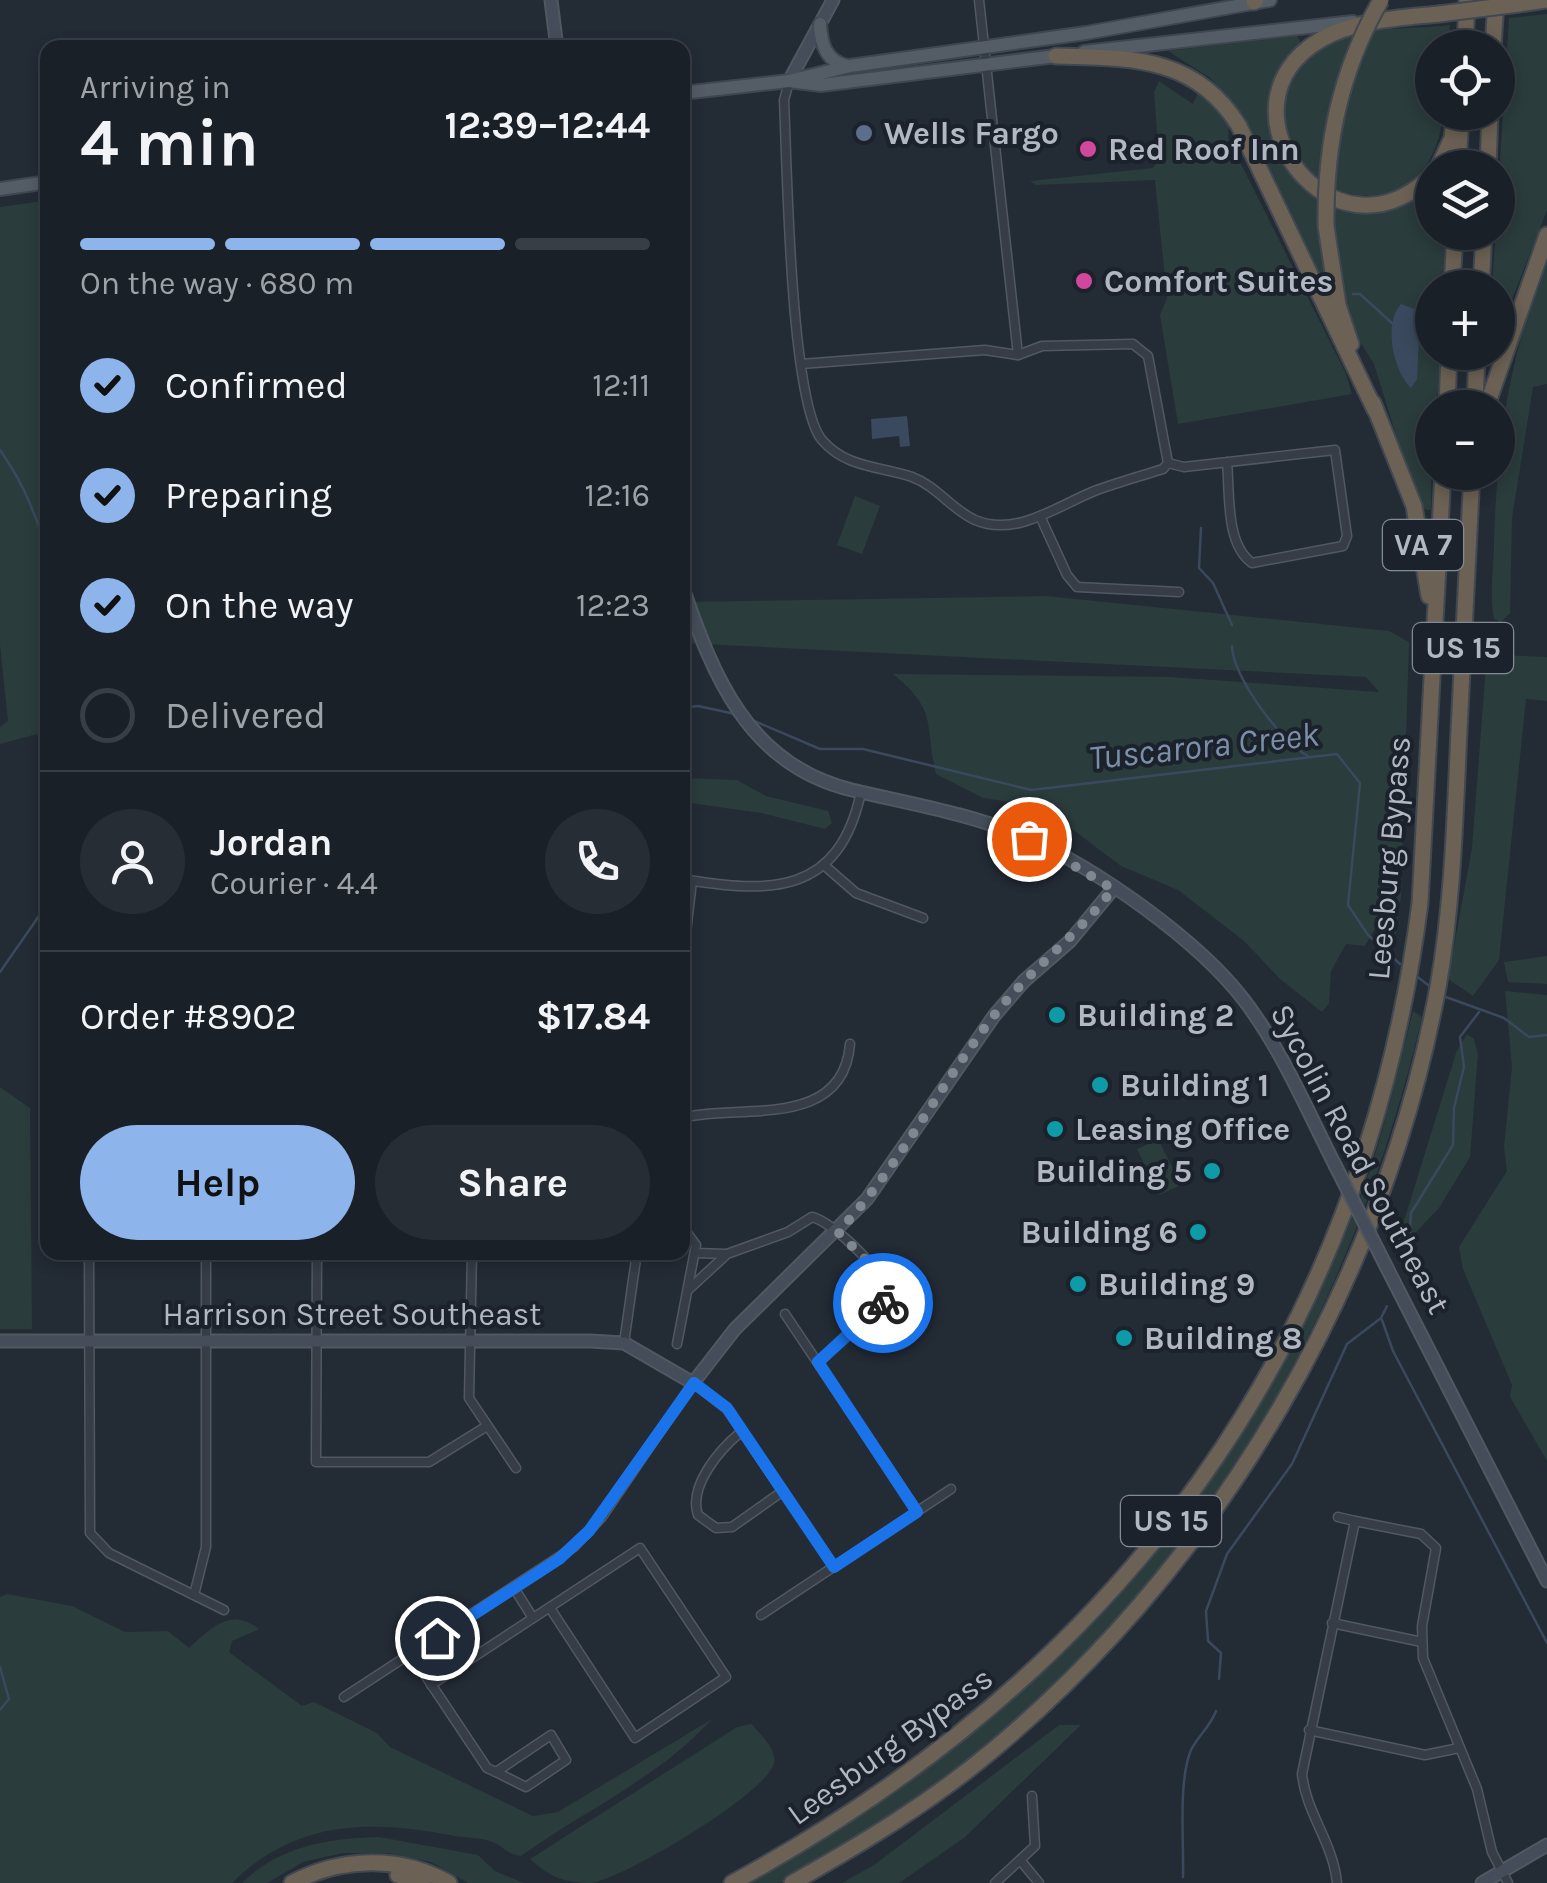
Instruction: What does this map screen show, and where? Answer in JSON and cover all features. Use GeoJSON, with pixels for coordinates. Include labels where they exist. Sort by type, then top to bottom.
{"type":"FeatureCollection","features":[{"type":"Feature","properties":{"kind":"highway","name":"VA 7"},"geometry":{"type":"LineString","coordinates":[[1381,0],[1338,99],[1326,174],[1326,226],[1338,304],[1421,535],[1429,594],[1430,690]]}},
{"type":"Feature","properties":{"kind":"highway"},"geometry":{"type":"LineString","coordinates":[[1466,30],[1467,0]]}},
{"type":"Feature","properties":{"kind":"highway"},"geometry":{"type":"LineString","coordinates":[[1494,30],[1496,0]]}},
{"type":"Feature","properties":{"kind":"highway"},"geometry":{"type":"LineString","coordinates":[[1415,190],[1385,203],[1342,201],[1305,180],[1281,142],[1279,97],[1299,57],[1329,36],[1388,18],[1547,0]]}},
{"type":"Feature","properties":{"kind":"highway"},"geometry":{"type":"LineString","coordinates":[[1056,56],[1157,61],[1190,75],[1219,98],[1239,126],[1375,410]]}},
{"type":"Feature","properties":{"kind":"highway"},"geometry":{"type":"LineString","coordinates":[[1492,390],[1547,235]]}},
{"type":"Feature","properties":{"kind":"highway","name":"Leesburg Bypass"},"geometry":{"type":"LineString","coordinates":[[732,1883],[886,1791],[982,1718],[1094,1612],[1175,1516],[1242,1416],[1316,1279],[1358,1172],[1404,1002],[1416,929],[1442,490]]}},
{"type":"Feature","properties":{"kind":"highway","name":"Leesburg Bypass"},"geometry":{"type":"LineString","coordinates":[[793,1882],[899,1820],[994,1749],[1111,1636],[1220,1501],[1285,1399],[1344,1284],[1395,1154],[1431,1018],[1442,954],[1451,880],[1471,490]]}},
{"type":"Feature","properties":{"kind":"highway"},"geometry":{"type":"LineString","coordinates":[[292,1883],[339,1866],[377,1862],[424,1871],[449,1883]]}},
{"type":"Feature","properties":{"kind":"highway"},"geometry":{"type":"LineString","coordinates":[[310,1883],[364,1872],[423,1883]]}},
{"type":"Feature","properties":{"kind":"main road"},"geometry":{"type":"LineString","coordinates":[[690,92],[789,81],[850,66],[1260,1]]}},
{"type":"Feature","properties":{"kind":"main road"},"geometry":{"type":"LineString","coordinates":[[789,81],[821,85],[1388,18]]}},
{"type":"Feature","properties":{"kind":"main road"},"geometry":{"type":"LineString","coordinates":[[820,24],[825,52],[839,64],[850,66]]}},
{"type":"Feature","properties":{"kind":"main road"},"geometry":{"type":"LineString","coordinates":[[0,189],[40,185]]}},
{"type":"Feature","properties":{"kind":"street"},"geometry":{"type":"LineString","coordinates":[[551,0],[556,40]]}},
{"type":"Feature","properties":{"kind":"street"},"geometry":{"type":"LineString","coordinates":[[833,0],[789,81],[784,100],[801,364],[807,412],[824,443],[849,461],[931,486],[956,509],[996,526],[1040,516],[1102,488],[1163,469],[1168,463]]}},
{"type":"Feature","properties":{"kind":"street"},"geometry":{"type":"LineString","coordinates":[[980,0],[1018,356]]}},
{"type":"Feature","properties":{"kind":"street"},"geometry":{"type":"LineString","coordinates":[[801,364],[985,350],[1018,356],[1042,346],[1109,341],[1142,350],[1168,463]]}},
{"type":"Feature","properties":{"kind":"street"},"geometry":{"type":"LineString","coordinates":[[1168,463],[1184,467],[1227,462],[1335,450],[1347,536],[1344,546],[1252,563],[1243,557],[1236,545],[1227,462]]}},
{"type":"Feature","properties":{"kind":"street"},"geometry":{"type":"LineString","coordinates":[[1040,516],[1066,575],[1077,587],[1179,592]]}},
{"type":"Feature","properties":{"kind":"street","name":"Sycolin Road Southeast"},"geometry":{"type":"LineString","coordinates":[[690,607],[736,712],[776,751],[820,777],[862,792],[960,815],[1029,839],[1113,889],[1184,938],[1244,1000],[1287,1070],[1547,1582]]}},
{"type":"Feature","properties":{"kind":"street"},"geometry":{"type":"LineString","coordinates":[[690,880],[772,888],[807,877],[825,866],[846,840],[862,792]]}},
{"type":"Feature","properties":{"kind":"street"},"geometry":{"type":"LineString","coordinates":[[825,866],[856,893],[923,918]]}},
{"type":"Feature","properties":{"kind":"street"},"geometry":{"type":"LineString","coordinates":[[344,1697],[559,1559],[602,1518],[735,1328],[838,1232],[886,1176],[994,1016],[1024,981],[1084,927],[1113,889]]}},
{"type":"Feature","properties":{"kind":"street"},"geometry":{"type":"LineString","coordinates":[[690,1118],[758,1115],[801,1104],[838,1077],[848,1060],[850,1044]]}},
{"type":"Feature","properties":{"kind":"street"},"geometry":{"type":"LineString","coordinates":[[696,1253],[727,1254],[788,1232],[812,1217],[838,1232],[884,1278],[888,1288],[882,1305],[818,1362]]}},
{"type":"Feature","properties":{"kind":"street"},"geometry":{"type":"LineString","coordinates":[[677,1344],[696,1253],[696,1242],[690,1235]]}},
{"type":"Feature","properties":{"kind":"street"},"geometry":{"type":"LineString","coordinates":[[688,1290],[727,1254]]}},
{"type":"Feature","properties":{"kind":"street"},"geometry":{"type":"LineString","coordinates":[[89,1260],[90,1532],[109,1553],[224,1610]]}},
{"type":"Feature","properties":{"kind":"street"},"geometry":{"type":"LineString","coordinates":[[194,1595],[206,1547],[206,1260]]}},
{"type":"Feature","properties":{"kind":"street"},"geometry":{"type":"LineString","coordinates":[[317,1260],[316,1462],[429,1462],[487,1426]]}},
{"type":"Feature","properties":{"kind":"street"},"geometry":{"type":"LineString","coordinates":[[472,1260],[468,1398],[516,1468]]}},
{"type":"Feature","properties":{"kind":"street"},"geometry":{"type":"LineString","coordinates":[[624,1344],[635,1260]]}},
{"type":"Feature","properties":{"kind":"street"},"geometry":{"type":"LineString","coordinates":[[785,1314],[917,1512]]}},
{"type":"Feature","properties":{"kind":"street","name":"Harrison Street Southeast"},"geometry":{"type":"LineString","coordinates":[[0,1342],[316,1344],[471,1340],[624,1344],[694,1383]]}},
{"type":"Feature","properties":{"kind":"street"},"geometry":{"type":"LineString","coordinates":[[694,1383],[718,1398],[834,1567]]}},
{"type":"Feature","properties":{"kind":"street"},"geometry":{"type":"LineString","coordinates":[[742,1432],[729,1442],[699,1484],[694,1498],[698,1515],[716,1528],[732,1527],[783,1490]]}},
{"type":"Feature","properties":{"kind":"street"},"geometry":{"type":"LineString","coordinates":[[761,1615],[950,1489]]}},
{"type":"Feature","properties":{"kind":"street"},"geometry":{"type":"LineString","coordinates":[[1338,1516],[1421,1534],[1432,1542],[1437,1556],[1422,1642],[1428,1675],[1506,1878]]}},
{"type":"Feature","properties":{"kind":"street"},"geometry":{"type":"LineString","coordinates":[[1337,1883],[1332,1849],[1303,1786],[1309,1730],[1355,1520]]}},
{"type":"Feature","properties":{"kind":"street"},"geometry":{"type":"LineString","coordinates":[[431,1685],[640,1548],[726,1677],[635,1738],[550,1608]]}},
{"type":"Feature","properties":{"kind":"street"},"geometry":{"type":"LineString","coordinates":[[514,1588],[534,1618]]}},
{"type":"Feature","properties":{"kind":"street"},"geometry":{"type":"LineString","coordinates":[[1332,1622],[1422,1642]]}},
{"type":"Feature","properties":{"kind":"street"},"geometry":{"type":"LineString","coordinates":[[411,1654],[486,1768],[526,1787],[566,1758],[550,1735],[496,1772]]}},
{"type":"Feature","properties":{"kind":"street"},"geometry":{"type":"LineString","coordinates":[[1309,1730],[1424,1755],[1459,1748]]}},
{"type":"Feature","properties":{"kind":"street"},"geometry":{"type":"LineString","coordinates":[[995,1883],[1021,1861],[1037,1838],[1032,1796]]}},
{"type":"Feature","properties":{"kind":"street"},"geometry":{"type":"LineString","coordinates":[[1482,1883],[1506,1878],[1547,1845]]}},
{"type":"Feature","properties":{"kind":"street"},"geometry":{"type":"LineString","coordinates":[[1021,1861],[1040,1883]]}},
{"type":"Feature","properties":{"kind":"shaded area"},"geometry":{"type":"Polygon","coordinates":[[[1547,14],[1547,210],[1515,292],[1515,270],[1493,270],[1494,250],[1515,250],[1515,150],[1501,150],[1502,130],[1515,130],[1515,30],[1508,30],[1509,18],[1547,14]]]}},
{"type":"Feature","properties":{"kind":"shaded area"},"geometry":{"type":"Polygon","coordinates":[[[1450,25],[1450,30],[1415,30],[1415,130],[1438,130],[1433,150],[1415,150],[1415,175],[1407,184],[1377,195],[1344,192],[1314,177],[1293,152],[1284,119],[1293,80],[1307,59],[1327,43],[1343,36],[1450,25]]]}},
{"type":"Feature","properties":{"kind":"shaded area"},"geometry":{"type":"Polygon","coordinates":[[[1297,36],[1301,43],[1284,62],[1274,82],[1269,125],[1284,166],[1299,184],[1319,198],[1328,292],[1239,110],[1210,78],[1168,51],[1297,36]]]}},
{"type":"Feature","properties":{"kind":"shaded area"},"geometry":{"type":"Polygon","coordinates":[[[1159,81],[1193,104],[1199,90],[1229,125],[1228,138],[1346,374],[1352,394],[1178,424],[1160,315],[1167,298],[1155,180],[1036,185],[1030,181],[1153,168],[1159,159],[1154,92],[1159,81]]]}},
{"type":"Feature","properties":{"kind":"shaded area"},"geometry":{"type":"Polygon","coordinates":[[[1415,195],[1415,250],[1444,250],[1444,270],[1415,270],[1415,370],[1439,370],[1438,390],[1415,390],[1415,490],[1431,490],[1431,510],[1419,509],[1374,364],[1352,329],[1334,237],[1334,207],[1387,207],[1415,195]]]}},
{"type":"Feature","properties":{"kind":"shaded area"},"geometry":{"type":"Polygon","coordinates":[[[40,201],[40,738],[37,734],[0,744],[0,727],[8,721],[0,645],[0,207],[40,201]]]}},
{"type":"Feature","properties":{"kind":"shaded area"},"geometry":{"type":"Polygon","coordinates":[[[1547,264],[1547,384],[1533,387],[1512,518],[1510,613],[1501,622],[1494,619],[1492,591],[1497,490],[1515,490],[1515,390],[1509,390],[1547,264]]]}},
{"type":"Feature","properties":{"kind":"shaded area"},"geometry":{"type":"Polygon","coordinates":[[[855,496],[880,506],[862,554],[837,545],[855,496]]]}},
{"type":"Feature","properties":{"kind":"shaded area"},"geometry":{"type":"Polygon","coordinates":[[[1046,596],[1389,631],[1409,642],[1401,896],[1395,939],[1377,925],[1365,946],[1346,944],[1331,971],[1329,1003],[1322,1012],[1280,979],[1244,941],[1178,890],[1121,866],[1043,807],[983,798],[936,774],[924,709],[893,674],[1170,677],[1379,692],[1366,677],[690,643],[690,602],[1046,596]]]}},
{"type":"Feature","properties":{"kind":"shaded area"},"geometry":{"type":"Polygon","coordinates":[[[1493,634],[1503,636],[1502,655],[1547,657],[1547,701],[1526,699],[1499,960],[1473,996],[1448,979],[1472,848],[1488,639],[1493,634]]]}},
{"type":"Feature","properties":{"kind":"shaded area"},"geometry":{"type":"Polygon","coordinates":[[[690,778],[737,780],[766,796],[828,811],[832,823],[825,829],[761,813],[690,803],[690,778]]]}},
{"type":"Feature","properties":{"kind":"shaded area"},"geometry":{"type":"Polygon","coordinates":[[[1547,956],[1547,984],[1508,982],[1504,962],[1547,956]]]}},
{"type":"Feature","properties":{"kind":"shaded area"},"geometry":{"type":"Polygon","coordinates":[[[1505,991],[1547,995],[1547,1461],[1510,1397],[1512,1385],[1463,1269],[1459,1247],[1507,1171],[1504,1147],[1512,1067],[1505,991]]]}},
{"type":"Feature","properties":{"kind":"shaded area"},"geometry":{"type":"Polygon","coordinates":[[[1413,1011],[1422,1017],[1390,1133],[1350,1244],[1300,1351],[1242,1453],[1175,1549],[1099,1639],[1014,1722],[920,1797],[850,1846],[791,1879],[747,1883],[892,1793],[962,1742],[1028,1686],[1091,1626],[1201,1494],[1260,1399],[1352,1216],[1382,1130],[1413,1011]]]}},
{"type":"Feature","properties":{"kind":"shaded area"},"geometry":{"type":"Polygon","coordinates":[[[1467,1034],[1474,1039],[1478,1054],[1470,1157],[1439,1208],[1402,1247],[1398,1240],[1457,1050],[1467,1034]]]}},
{"type":"Feature","properties":{"kind":"shaded area"},"geometry":{"type":"Polygon","coordinates":[[[0,1087],[30,1108],[32,1329],[0,1329],[0,1087]]]}},
{"type":"Feature","properties":{"kind":"shaded area"},"geometry":{"type":"Polygon","coordinates":[[[1158,1139],[1181,1185],[1159,1195],[1137,1149],[1158,1139]]]}},
{"type":"Feature","properties":{"kind":"shaded area"},"geometry":{"type":"Polygon","coordinates":[[[7,1594],[72,1606],[125,1632],[168,1631],[189,1648],[222,1622],[249,1623],[259,1629],[232,1641],[229,1652],[302,1706],[314,1702],[377,1733],[390,1747],[533,1816],[558,1812],[712,1719],[669,1759],[521,1856],[485,1840],[418,1830],[360,1827],[306,1837],[280,1848],[232,1883],[0,1883],[0,1597],[7,1594]]]}},
{"type":"Feature","properties":{"kind":"shaded area"},"geometry":{"type":"Polygon","coordinates":[[[752,1724],[770,1747],[774,1763],[766,1777],[747,1794],[692,1833],[632,1867],[591,1883],[558,1878],[530,1859],[737,1727],[752,1724]]]}},
{"type":"Feature","properties":{"kind":"shaded area"},"geometry":{"type":"Polygon","coordinates":[[[1059,1725],[1081,1725],[964,1838],[899,1883],[842,1883],[874,1865],[1059,1725]]]}},
{"type":"Feature","properties":{"kind":"shaded area"},"geometry":{"type":"Polygon","coordinates":[[[379,1837],[478,1855],[495,1871],[524,1883],[468,1883],[431,1862],[388,1853],[343,1853],[303,1862],[267,1883],[242,1883],[272,1860],[306,1846],[379,1837]]]}},
{"type":"Feature","properties":{"kind":"water"},"geometry":{"type":"Polygon","coordinates":[[[1401,304],[1415,309],[1417,379],[1411,388],[1399,370],[1392,347],[1396,312],[1401,304]]]}},
{"type":"Feature","properties":{"kind":"water"},"geometry":{"type":"Polygon","coordinates":[[[907,416],[910,446],[900,447],[899,436],[872,439],[871,419],[907,416]]]}},
{"type":"Feature","properties":{"kind":"waterway"},"geometry":{"type":"LineString","coordinates":[[1353,294],[1360,294],[1393,324]]}},
{"type":"Feature","properties":{"kind":"waterway"},"geometry":{"type":"LineString","coordinates":[[0,450],[40,529]]}},
{"type":"Feature","properties":{"kind":"waterway"},"geometry":{"type":"LineString","coordinates":[[1201,528],[1199,568],[1213,583],[1232,625]]}},
{"type":"Feature","properties":{"kind":"waterway"},"geometry":{"type":"LineString","coordinates":[[1232,646],[1240,674],[1260,707],[1285,738],[1308,756]]}},
{"type":"Feature","properties":{"kind":"waterway","name":"Tuscarora Creek"},"geometry":{"type":"LineString","coordinates":[[690,707],[735,714]]}},
{"type":"Feature","properties":{"kind":"waterway","name":"Tuscarora Creek"},"geometry":{"type":"LineString","coordinates":[[752,720],[820,749],[863,749],[1031,790],[1337,754],[1360,783],[1348,905],[1368,935],[1400,964]]}},
{"type":"Feature","properties":{"kind":"waterway","name":"Tuscarora Creek"},"geometry":{"type":"LineString","coordinates":[[0,972],[40,914]]}},
{"type":"Feature","properties":{"kind":"waterway","name":"Tuscarora Creek"},"geometry":{"type":"LineString","coordinates":[[1415,975],[1432,988]]}},
{"type":"Feature","properties":{"kind":"waterway","name":"Tuscarora Creek"},"geometry":{"type":"LineString","coordinates":[[1443,996],[1504,1018],[1529,1037],[1547,1035]]}},
{"type":"Feature","properties":{"kind":"waterway"},"geometry":{"type":"LineString","coordinates":[[1409,1245],[1411,1213],[1453,1145],[1454,1108],[1464,1067],[1460,1037],[1479,1012]]}},
{"type":"Feature","properties":{"kind":"waterway"},"geometry":{"type":"LineString","coordinates":[[1219,1679],[1221,1653],[1208,1641],[1206,1611],[1227,1554],[1292,1464],[1347,1344],[1381,1318],[1387,1306]]}},
{"type":"Feature","properties":{"kind":"waterway"},"geometry":{"type":"LineString","coordinates":[[1382,1320],[1393,1351],[1547,1643]]}},
{"type":"Feature","properties":{"kind":"waterway","name":"Tuscarora Creek"},"geometry":{"type":"LineString","coordinates":[[0,1667],[9,1699],[0,1710]]}},
{"type":"Feature","properties":{"kind":"waterway"},"geometry":{"type":"LineString","coordinates":[[1183,1877],[1187,1763],[1216,1711]]}},
{"type":"Feature","properties":{"kind":"way so far"},"geometry":{"type":"LineString","coordinates":[[883,1303],[888,1288],[884,1278],[838,1232],[886,1176],[994,1016],[1024,981],[1084,927],[1113,889],[1029,839]]}},
{"type":"Feature","properties":{"kind":"place","name":"Wells Fargo"},"geometry":{"type":"Point","coordinates":[864,133]}},
{"type":"Feature","properties":{"kind":"place","name":"Red Roof Inn"},"geometry":{"type":"Point","coordinates":[1088,149]}},
{"type":"Feature","properties":{"kind":"place","name":"Comfort Suites"},"geometry":{"type":"Point","coordinates":[1084,281]}},
{"type":"Feature","properties":{"kind":"place","name":"Building 2"},"geometry":{"type":"Point","coordinates":[1057,1015]}},
{"type":"Feature","properties":{"kind":"place","name":"Building 1"},"geometry":{"type":"Point","coordinates":[1100,1085]}},
{"type":"Feature","properties":{"kind":"place","name":"Leasing Office"},"geometry":{"type":"Point","coordinates":[1055,1129]}},
{"type":"Feature","properties":{"kind":"place","name":"Building 5"},"geometry":{"type":"Point","coordinates":[1212,1171]}},
{"type":"Feature","properties":{"kind":"place","name":"Building 6"},"geometry":{"type":"Point","coordinates":[1198,1232]}},
{"type":"Feature","properties":{"kind":"place","name":"Building 9"},"geometry":{"type":"Point","coordinates":[1078,1284]}},
{"type":"Feature","properties":{"kind":"place","name":"Building 8"},"geometry":{"type":"Point","coordinates":[1124,1338]}},
{"type":"Feature","properties":{"kind":"route"},"geometry":{"type":"LineString","coordinates":[[437,1638],[574,1547],[602,1518],[694,1383],[727,1408],[834,1567],[917,1512],[818,1362],[883,1303]]}}]}
